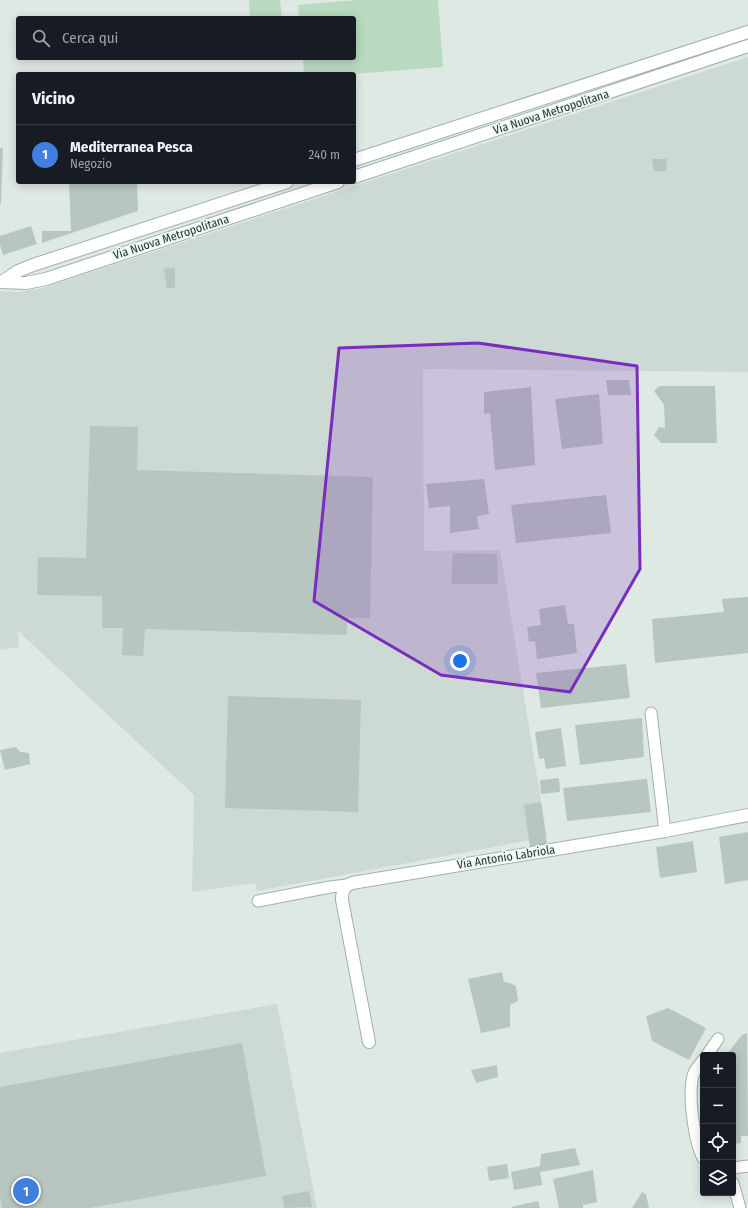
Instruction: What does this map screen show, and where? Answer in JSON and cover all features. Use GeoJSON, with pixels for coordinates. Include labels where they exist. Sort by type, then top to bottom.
{"type":"FeatureCollection","features":[{"type":"Feature","properties":{"kind":"street","name":"Via Nuova Metropolitana"},"geometry":{"type":"LineString","coordinates":[[356,159],[748,32]]}},
{"type":"Feature","properties":{"kind":"street","name":"Via Nuova Metropolitana"},"geometry":{"type":"LineString","coordinates":[[356,176],[748,46]]}},
{"type":"Feature","properties":{"kind":"street","name":"Via Nuova Metropolitana"},"geometry":{"type":"LineString","coordinates":[[1,282],[18,271],[33,265],[281,184]]}},
{"type":"Feature","properties":{"kind":"street","name":"Via Nuova Metropolitana"},"geometry":{"type":"LineString","coordinates":[[1,282],[26,283],[46,279],[332,184]]}},
{"type":"Feature","properties":{"kind":"street","name":"Via Antonio Labriola"},"geometry":{"type":"LineString","coordinates":[[347,885],[665,831],[748,815]]}},
{"type":"Feature","properties":{"kind":"street"},"geometry":{"type":"LineString","coordinates":[[347,885],[344,888],[342,900],[369,1042]]}},
{"type":"Feature","properties":{"kind":"lane"},"geometry":{"type":"LineString","coordinates":[[651,713],[665,831]]}},
{"type":"Feature","properties":{"kind":"lane","name":"Via Antonio Labriola"},"geometry":{"type":"LineString","coordinates":[[258,902],[330,887],[347,885]]}},
{"type":"Feature","properties":{"kind":"lane"},"geometry":{"type":"LineString","coordinates":[[709,1052],[718,1039]]}},
{"type":"Feature","properties":{"kind":"lane"},"geometry":{"type":"LineString","coordinates":[[700,1064],[693,1074],[691,1095],[697,1143],[700,1150]]}},
{"type":"Feature","properties":{"kind":"lane"},"geometry":{"type":"LineString","coordinates":[[736,1168],[748,1166]]}},
{"type":"Feature","properties":{"kind":"lane"},"geometry":{"type":"LineString","coordinates":[[736,1194],[740,1208]]}},
{"type":"Feature","properties":{"kind":"highlighted area"},"geometry":{"type":"Polygon","coordinates":[[[478,343],[637,366],[640,569],[570,692],[441,675],[314,601],[339,348],[478,343]]]}},
{"type":"Feature","properties":{"kind":"shaded area"},"geometry":{"type":"Polygon","coordinates":[[[748,57],[748,372],[423,369],[424,551],[500,550],[547,837],[257,891],[255,883],[192,892],[194,795],[18,631],[19,647],[0,650],[0,291],[19,292],[43,288],[748,57]]]}},
{"type":"Feature","properties":{"kind":"shaded area"},"geometry":{"type":"Polygon","coordinates":[[[277,1004],[317,1208],[0,1208],[0,1053],[277,1004]]]}},
{"type":"Feature","properties":{"kind":"green space"},"geometry":{"type":"Polygon","coordinates":[[[249,0],[280,0],[282,16],[250,16],[249,0]]]}},
{"type":"Feature","properties":{"kind":"green space"},"geometry":{"type":"Polygon","coordinates":[[[358,0],[438,0],[443,67],[356,74],[356,72],[304,72],[303,60],[356,60],[356,16],[299,16],[298,5],[358,0]]]}},
{"type":"Feature","properties":{"kind":"building"},"geometry":{"type":"Polygon","coordinates":[[[0,148],[3,148],[1,204],[0,204],[0,148]]]}},
{"type":"Feature","properties":{"kind":"building"},"geometry":{"type":"Polygon","coordinates":[[[652,159],[667,159],[666,171],[654,171],[652,159]]]}},
{"type":"Feature","properties":{"kind":"building"},"geometry":{"type":"Polygon","coordinates":[[[69,184],[137,184],[138,211],[42,243],[42,231],[71,231],[69,184]]]}},
{"type":"Feature","properties":{"kind":"building"},"geometry":{"type":"Polygon","coordinates":[[[31,226],[37,244],[3,255],[0,245],[0,236],[31,226]]]}},
{"type":"Feature","properties":{"kind":"building"},"geometry":{"type":"Polygon","coordinates":[[[175,267],[175,287],[167,289],[164,269],[175,267]]]}},
{"type":"Feature","properties":{"kind":"building"},"geometry":{"type":"Polygon","coordinates":[[[606,380],[629,380],[631,395],[608,395],[606,380]]]}},
{"type":"Feature","properties":{"kind":"building"},"geometry":{"type":"Polygon","coordinates":[[[659,386],[715,386],[717,443],[661,443],[654,435],[659,427],[665,428],[664,405],[654,391],[659,386]]]}},
{"type":"Feature","properties":{"kind":"building"},"geometry":{"type":"Polygon","coordinates":[[[531,387],[535,465],[495,470],[490,413],[484,414],[484,392],[531,387]]]}},
{"type":"Feature","properties":{"kind":"building"},"geometry":{"type":"Polygon","coordinates":[[[599,394],[603,444],[562,449],[555,399],[599,394]]]}},
{"type":"Feature","properties":{"kind":"building"},"geometry":{"type":"Polygon","coordinates":[[[90,426],[138,427],[137,470],[373,477],[370,618],[347,618],[347,635],[145,629],[143,656],[122,655],[123,628],[102,628],[102,596],[37,595],[38,557],[86,558],[90,426]]]}},
{"type":"Feature","properties":{"kind":"building"},"geometry":{"type":"Polygon","coordinates":[[[484,479],[489,514],[477,516],[479,529],[450,533],[450,506],[429,508],[426,484],[484,479]]]}},
{"type":"Feature","properties":{"kind":"building"},"geometry":{"type":"Polygon","coordinates":[[[606,495],[611,533],[516,543],[511,505],[606,495]]]}},
{"type":"Feature","properties":{"kind":"building"},"geometry":{"type":"Polygon","coordinates":[[[453,553],[497,554],[498,584],[451,584],[453,553]]]}},
{"type":"Feature","properties":{"kind":"building"},"geometry":{"type":"Polygon","coordinates":[[[748,597],[748,653],[655,663],[652,619],[724,612],[722,599],[748,597]]]}},
{"type":"Feature","properties":{"kind":"building"},"geometry":{"type":"Polygon","coordinates":[[[565,605],[568,624],[574,624],[577,653],[537,659],[535,641],[529,642],[527,627],[541,625],[539,609],[565,605]]]}},
{"type":"Feature","properties":{"kind":"building"},"geometry":{"type":"Polygon","coordinates":[[[626,664],[630,698],[541,708],[536,673],[626,664]]]}},
{"type":"Feature","properties":{"kind":"building"},"geometry":{"type":"Polygon","coordinates":[[[228,696],[361,700],[358,812],[225,808],[228,696]]]}},
{"type":"Feature","properties":{"kind":"building"},"geometry":{"type":"Polygon","coordinates":[[[642,718],[644,757],[580,765],[575,725],[642,718]]]}},
{"type":"Feature","properties":{"kind":"building"},"geometry":{"type":"Polygon","coordinates":[[[561,728],[566,766],[546,769],[544,758],[539,759],[535,732],[561,728]]]}},
{"type":"Feature","properties":{"kind":"building"},"geometry":{"type":"Polygon","coordinates":[[[16,747],[20,752],[29,753],[30,764],[5,770],[0,750],[16,747]]]}},
{"type":"Feature","properties":{"kind":"building"},"geometry":{"type":"Polygon","coordinates":[[[559,778],[560,792],[541,794],[540,780],[559,778]]]}},
{"type":"Feature","properties":{"kind":"building"},"geometry":{"type":"Polygon","coordinates":[[[647,779],[651,812],[567,821],[563,788],[647,779]]]}},
{"type":"Feature","properties":{"kind":"building"},"geometry":{"type":"Polygon","coordinates":[[[541,802],[547,844],[530,847],[524,805],[541,802]]]}},
{"type":"Feature","properties":{"kind":"building"},"geometry":{"type":"Polygon","coordinates":[[[748,832],[748,880],[725,884],[719,837],[748,832]]]}},
{"type":"Feature","properties":{"kind":"building"},"geometry":{"type":"Polygon","coordinates":[[[693,841],[697,872],[660,878],[656,847],[693,841]]]}},
{"type":"Feature","properties":{"kind":"building"},"geometry":{"type":"Polygon","coordinates":[[[502,972],[504,982],[516,986],[518,1001],[510,1005],[510,1027],[481,1033],[468,979],[502,972]]]}},
{"type":"Feature","properties":{"kind":"building"},"geometry":{"type":"Polygon","coordinates":[[[668,1008],[706,1028],[689,1060],[652,1041],[646,1016],[668,1008]]]}},
{"type":"Feature","properties":{"kind":"building"},"geometry":{"type":"Polygon","coordinates":[[[747,1033],[748,1136],[741,1136],[741,1143],[736,1144],[736,1052],[728,1052],[742,1035],[747,1033]]]}},
{"type":"Feature","properties":{"kind":"building"},"geometry":{"type":"Polygon","coordinates":[[[242,1043],[266,1176],[90,1208],[2,1208],[0,1195],[0,1087],[242,1043]]]}},
{"type":"Feature","properties":{"kind":"building"},"geometry":{"type":"Polygon","coordinates":[[[497,1065],[498,1077],[476,1083],[471,1070],[497,1065]]]}},
{"type":"Feature","properties":{"kind":"building"},"geometry":{"type":"Polygon","coordinates":[[[575,1148],[580,1165],[540,1172],[542,1185],[514,1190],[511,1172],[540,1166],[541,1154],[575,1148]]]}},
{"type":"Feature","properties":{"kind":"building"},"geometry":{"type":"Polygon","coordinates":[[[507,1164],[509,1178],[489,1181],[487,1167],[507,1164]]]}},
{"type":"Feature","properties":{"kind":"building"},"geometry":{"type":"Polygon","coordinates":[[[593,1170],[597,1202],[583,1205],[583,1208],[559,1208],[553,1179],[593,1170]]]}},
{"type":"Feature","properties":{"kind":"building"},"geometry":{"type":"Polygon","coordinates":[[[309,1191],[312,1207],[284,1208],[282,1196],[309,1191]]]}},
{"type":"Feature","properties":{"kind":"building"},"geometry":{"type":"Polygon","coordinates":[[[642,1192],[646,1194],[649,1208],[632,1208],[642,1192]]]}},
{"type":"Feature","properties":{"kind":"building"},"geometry":{"type":"Polygon","coordinates":[[[538,1201],[540,1208],[511,1207],[538,1201]]]}},
{"type":"Feature","properties":{"kind":"place","name":"Mediterranea Pesca"},"geometry":{"type":"Point","coordinates":[26,1191]}}]}
